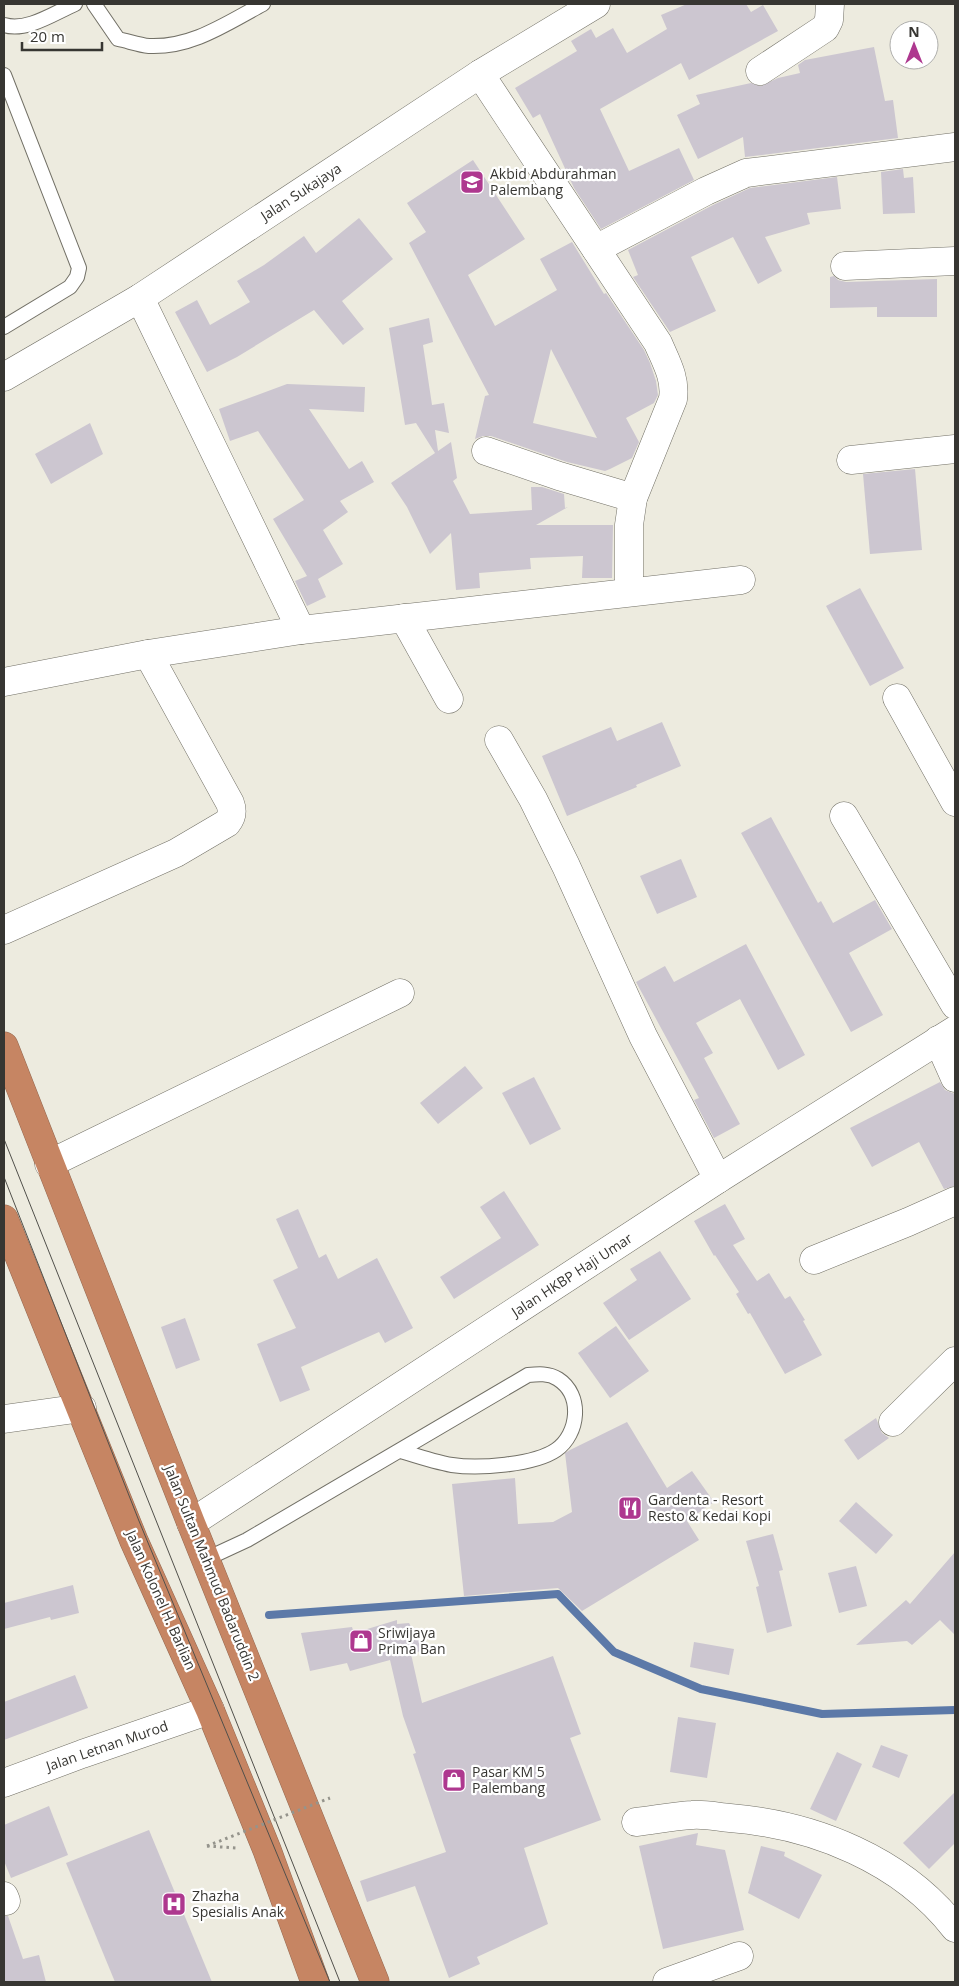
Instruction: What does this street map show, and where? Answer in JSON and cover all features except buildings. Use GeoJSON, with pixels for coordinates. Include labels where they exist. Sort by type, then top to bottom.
{"type":"FeatureCollection","features":[{"type":"Feature","properties":{"kind":"highway"},"geometry":{"type":"LineString","coordinates":[[4,1046],[49,1164]]}},
{"type":"Feature","properties":{"kind":"highway","name":"Jalan Sultan Mahmud Badaruddin 2"},"geometry":{"type":"LineString","coordinates":[[49,1164],[375,1982]]}},
{"type":"Feature","properties":{"kind":"highway","name":"Jalan Kolonel H. Barlian"},"geometry":{"type":"LineString","coordinates":[[4,1219],[82,1408],[134,1541],[210,1710],[267,1850],[315,1982]]}},
{"type":"Feature","properties":{"kind":"street","name":"Jalan Sukajaya"},"geometry":{"type":"LineString","coordinates":[[4,377],[140,298],[480,74],[596,4]]}},
{"type":"Feature","properties":{"kind":"street"},"geometry":{"type":"LineString","coordinates":[[760,71],[825,28],[829,20],[830,4]]}},
{"type":"Feature","properties":{"kind":"street"},"geometry":{"type":"LineString","coordinates":[[480,74],[658,343],[672,375],[674,386],[668,413],[634,498],[629,524],[630,591]]}},
{"type":"Feature","properties":{"kind":"street"},"geometry":{"type":"LineString","coordinates":[[596,249],[706,190],[746,173],[955,147]]}},
{"type":"Feature","properties":{"kind":"street"},"geometry":{"type":"LineString","coordinates":[[845,266],[955,261]]}},
{"type":"Feature","properties":{"kind":"street"},"geometry":{"type":"LineString","coordinates":[[140,298],[301,630]]}},
{"type":"Feature","properties":{"kind":"street"},"geometry":{"type":"LineString","coordinates":[[851,460],[955,449]]}},
{"type":"Feature","properties":{"kind":"street"},"geometry":{"type":"LineString","coordinates":[[486,451],[559,476],[634,498]]}},
{"type":"Feature","properties":{"kind":"street"},"geometry":{"type":"LineString","coordinates":[[4,682],[148,654],[301,630],[630,591],[741,580]]}},
{"type":"Feature","properties":{"kind":"street"},"geometry":{"type":"LineString","coordinates":[[404,618],[449,699]]}},
{"type":"Feature","properties":{"kind":"street"},"geometry":{"type":"LineString","coordinates":[[4,930],[176,853],[227,823],[230,819],[232,812],[230,802],[148,654]]}},
{"type":"Feature","properties":{"kind":"street"},"geometry":{"type":"LineString","coordinates":[[897,698],[955,802]]}},
{"type":"Feature","properties":{"kind":"street"},"geometry":{"type":"LineString","coordinates":[[500,740],[566,866],[643,1036],[718,1178]]}},
{"type":"Feature","properties":{"kind":"street"},"geometry":{"type":"LineString","coordinates":[[844,816],[955,1005]]}},
{"type":"Feature","properties":{"kind":"street"},"geometry":{"type":"LineString","coordinates":[[49,1164],[400,993]]}},
{"type":"Feature","properties":{"kind":"street"},"geometry":{"type":"LineString","coordinates":[[947,1035],[955,1078]]}},
{"type":"Feature","properties":{"kind":"street","name":"Jalan HKBP Haji Umar"},"geometry":{"type":"LineString","coordinates":[[191,1523],[718,1178],[947,1035]]}},
{"type":"Feature","properties":{"kind":"street"},"geometry":{"type":"LineString","coordinates":[[814,1260],[955,1201]]}},
{"type":"Feature","properties":{"kind":"street"},"geometry":{"type":"LineString","coordinates":[[893,1422],[955,1361]]}},
{"type":"Feature","properties":{"kind":"street"},"geometry":{"type":"LineString","coordinates":[[4,1419],[82,1408]]}},
{"type":"Feature","properties":{"kind":"street","name":"Jalan Letnan Murod"},"geometry":{"type":"LineString","coordinates":[[4,1783],[210,1710]]}},
{"type":"Feature","properties":{"kind":"street"},"geometry":{"type":"LineString","coordinates":[[636,1822],[694,1815],[753,1820],[817,1834],[862,1853],[907,1881],[943,1912],[955,1928]]}},
{"type":"Feature","properties":{"kind":"street"},"geometry":{"type":"LineString","coordinates":[[667,1982],[739,1956]]}},
{"type":"Feature","properties":{"kind":"lane"},"geometry":{"type":"LineString","coordinates":[[4,25],[24,26],[74,4]]}},
{"type":"Feature","properties":{"kind":"lane"},"geometry":{"type":"LineString","coordinates":[[94,4],[118,39],[147,46],[181,44],[198,38],[264,4]]}},
{"type":"Feature","properties":{"kind":"lane"},"geometry":{"type":"LineString","coordinates":[[4,75],[79,268],[77,277],[70,287],[4,327]]}},
{"type":"Feature","properties":{"kind":"lane"},"geometry":{"type":"LineString","coordinates":[[206,1559],[247,1540],[528,1375],[542,1374],[557,1378],[569,1388],[573,1398],[574,1426],[569,1439],[555,1450],[530,1460],[492,1465],[452,1465],[400,1451]]}},
{"type":"Feature","properties":{"kind":"path"},"geometry":{"type":"LineString","coordinates":[[207,1846],[330,1798]]}},
{"type":"Feature","properties":{"kind":"waterway"},"geometry":{"type":"LineString","coordinates":[[269,1615],[558,1594],[614,1652],[701,1689],[822,1714],[955,1710]]}},
{"type":"Feature","properties":{"kind":"tram line"},"geometry":{"type":"LineString","coordinates":[[4,1139],[340,1982]]}},
{"type":"Feature","properties":{"kind":"tram line"},"geometry":{"type":"LineString","coordinates":[[4,1177],[139,1521],[330,1982]]}},
{"type":"Feature","properties":{"kind":"place","name":"Akbid Abdurahman Palembang"},"geometry":{"type":"Point","coordinates":[472,182]}},
{"type":"Feature","properties":{"kind":"place","name":"Gardenta - Resort Resto & Kedai Kopi"},"geometry":{"type":"Point","coordinates":[630,1508]}},
{"type":"Feature","properties":{"kind":"place","name":"Sriwijaya Prima Ban"},"geometry":{"type":"Point","coordinates":[361,1641]}},
{"type":"Feature","properties":{"kind":"place","name":"Pasar KM 5 Palembang"},"geometry":{"type":"Point","coordinates":[454,1780]}},
{"type":"Feature","properties":{"kind":"place","name":"Zhazha Spesialis Anak"},"geometry":{"type":"Point","coordinates":[174,1904]}}]}
